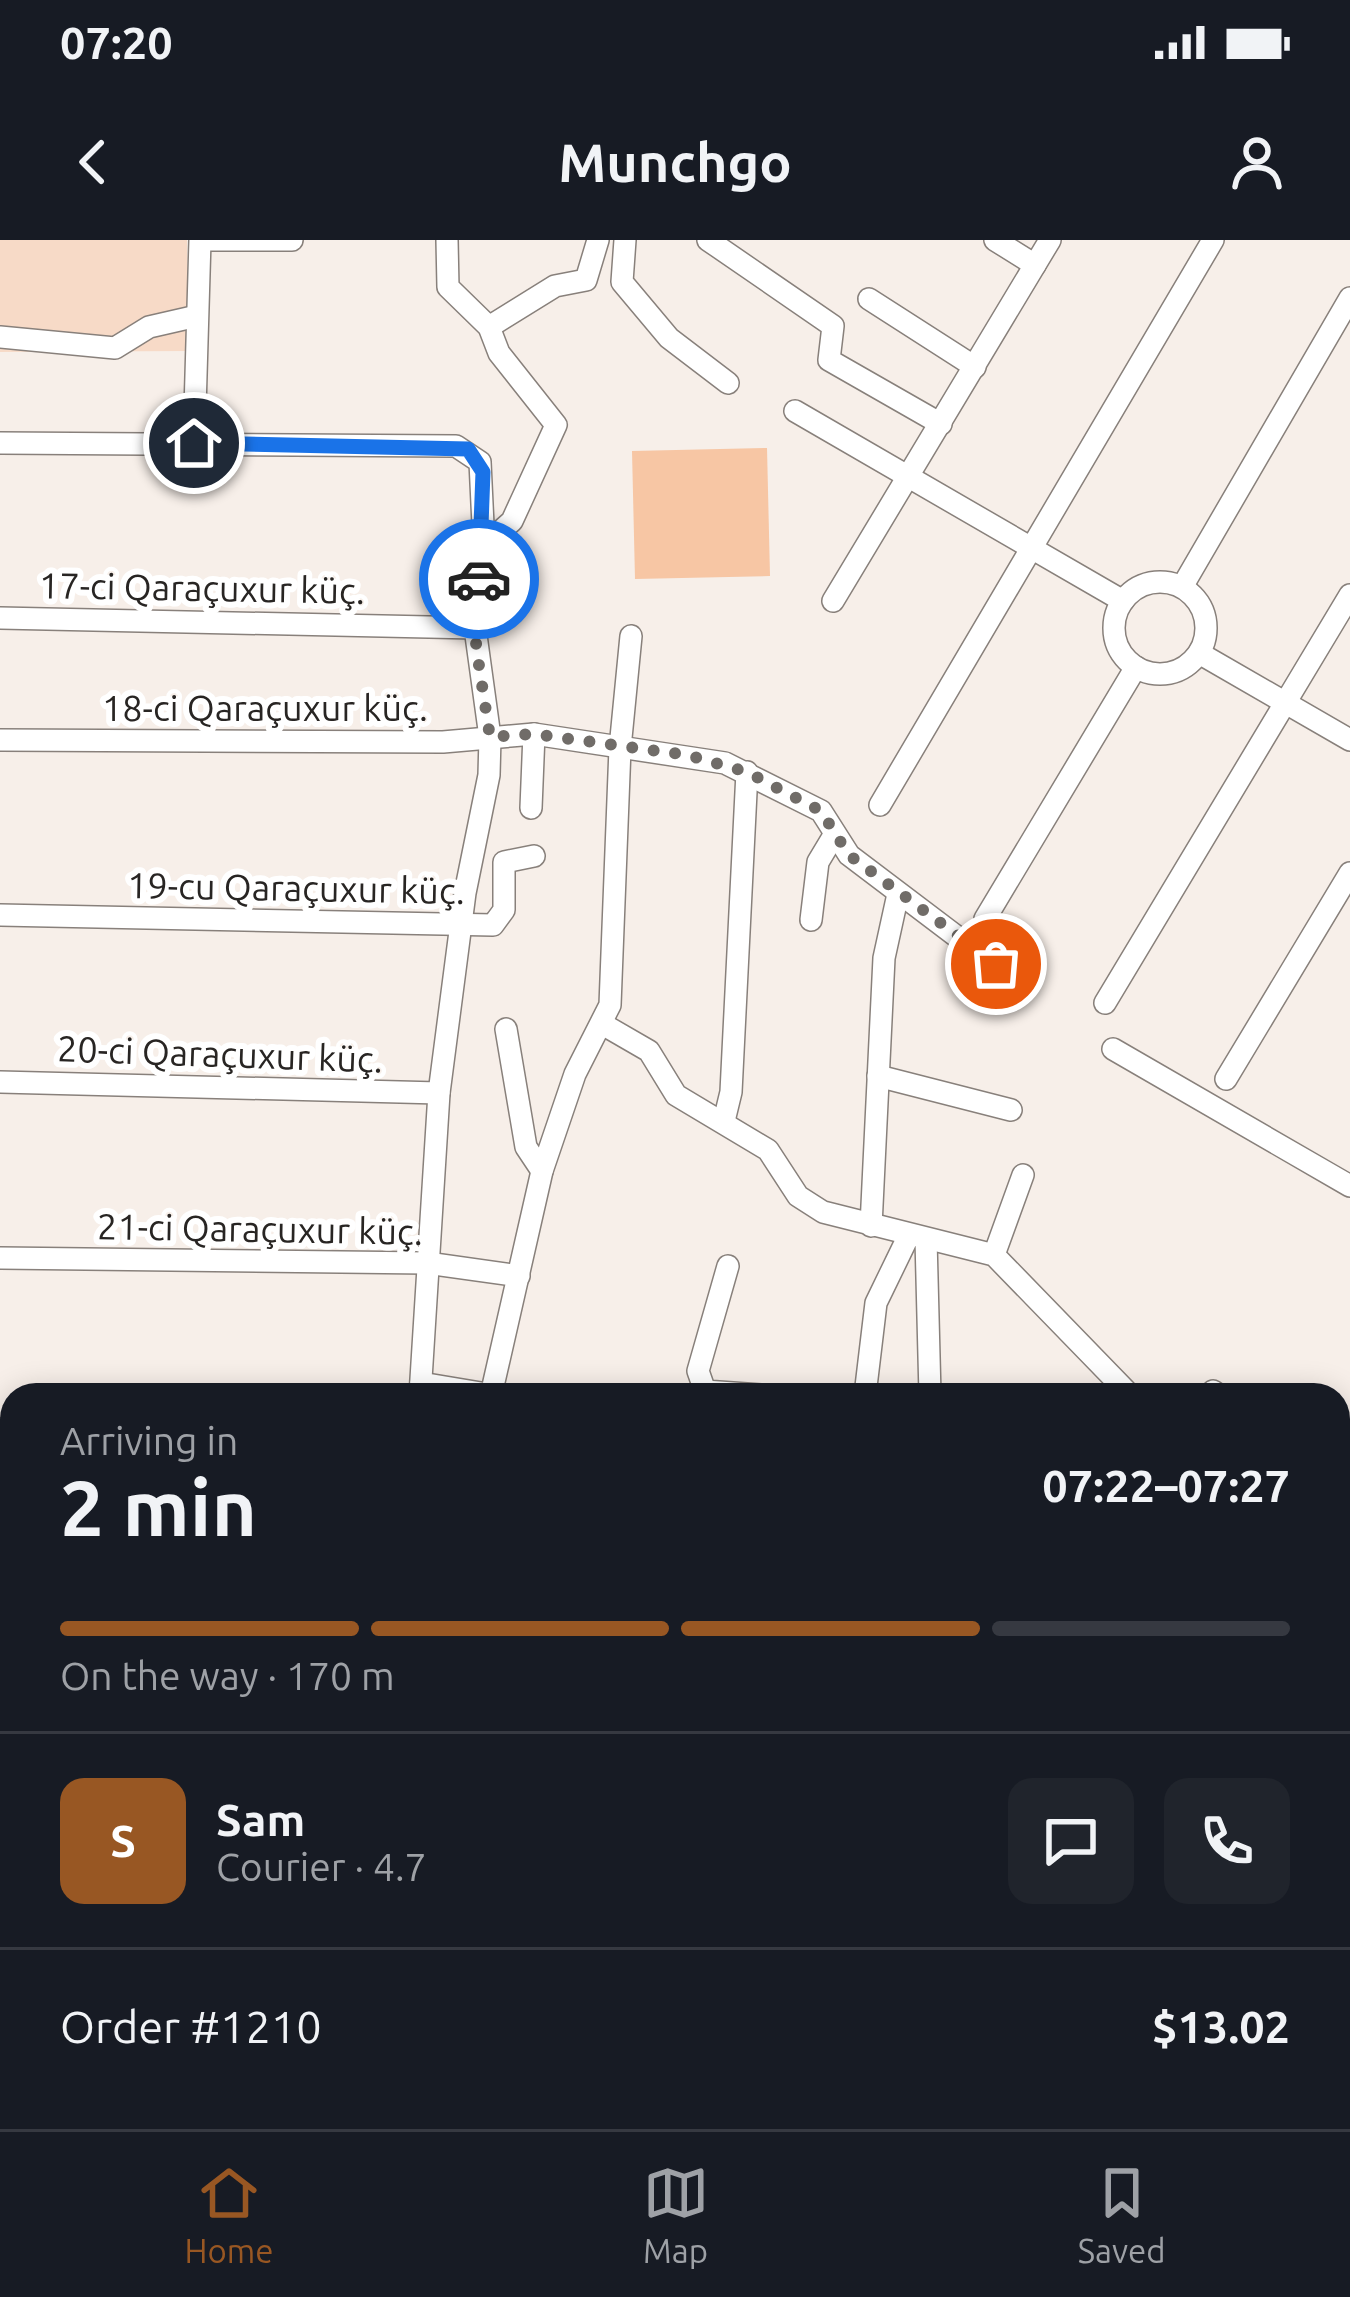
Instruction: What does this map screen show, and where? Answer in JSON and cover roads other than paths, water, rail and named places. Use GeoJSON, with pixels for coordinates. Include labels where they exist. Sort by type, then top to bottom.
{"type":"FeatureCollection","features":[{"type":"Feature","properties":{"kind":"street"},"geometry":{"type":"LineString","coordinates":[[194,443],[200,240],[292,240]]}},
{"type":"Feature","properties":{"kind":"street"},"geometry":{"type":"LineString","coordinates":[[447,240],[448,287],[489,327],[499,353],[556,425],[512,520],[484,547]]}},
{"type":"Feature","properties":{"kind":"street"},"geometry":{"type":"LineString","coordinates":[[586,280],[598,240]]}},
{"type":"Feature","properties":{"kind":"street"},"geometry":{"type":"LineString","coordinates":[[625,240],[622,282],[669,338],[728,383]]}},
{"type":"Feature","properties":{"kind":"street"},"geometry":{"type":"LineString","coordinates":[[708,240],[833,326],[829,360],[941,424]]}},
{"type":"Feature","properties":{"kind":"street"},"geometry":{"type":"LineString","coordinates":[[995,240],[1035,266]]}},
{"type":"Feature","properties":{"kind":"street"},"geometry":{"type":"LineString","coordinates":[[833,601],[1050,240]]}},
{"type":"Feature","properties":{"kind":"street"},"geometry":{"type":"LineString","coordinates":[[880,805],[1213,240]]}},
{"type":"Feature","properties":{"kind":"street"},"geometry":{"type":"LineString","coordinates":[[489,327],[555,286],[586,280],[622,282]]}},
{"type":"Feature","properties":{"kind":"street"},"geometry":{"type":"LineString","coordinates":[[1182,587],[1350,298]]}},
{"type":"Feature","properties":{"kind":"street"},"geometry":{"type":"LineString","coordinates":[[869,299],[975,367]]}},
{"type":"Feature","properties":{"kind":"street"},"geometry":{"type":"LineString","coordinates":[[0,337],[115,348],[148,327],[197,316]]}},
{"type":"Feature","properties":{"kind":"street"},"geometry":{"type":"LineString","coordinates":[[795,411],[1123,601]]}},
{"type":"Feature","properties":{"kind":"street"},"geometry":{"type":"LineString","coordinates":[[0,442],[455,446],[475,454],[483,472],[484,547],[475,628],[490,737],[489,775],[461,926],[439,1093],[420,1383]]}},
{"type":"Feature","properties":{"kind":"street"},"geometry":{"type":"LineString","coordinates":[[1157,582],[1182,587],[1205,616],[1199,653],[1178,671],[1149,673],[1136,667],[1117,644],[1116,614],[1123,601],[1157,582]]}},
{"type":"Feature","properties":{"kind":"street"},"geometry":{"type":"LineString","coordinates":[[1106,1003],[1350,595]]}},
{"type":"Feature","properties":{"kind":"street","name":"17-ci Qaraçuxur küç."},"geometry":{"type":"LineString","coordinates":[[0,618],[475,628]]}},
{"type":"Feature","properties":{"kind":"street"},"geometry":{"type":"LineString","coordinates":[[494,1383],[542,1171],[575,1074],[604,1024],[613,981],[620,748],[631,636]]}},
{"type":"Feature","properties":{"kind":"street"},"geometry":{"type":"LineString","coordinates":[[1199,653],[1350,740]]}},
{"type":"Feature","properties":{"kind":"street"},"geometry":{"type":"LineString","coordinates":[[985,919],[1136,667]]}},
{"type":"Feature","properties":{"kind":"street"},"geometry":{"type":"LineString","coordinates":[[531,808],[534,734]]}},
{"type":"Feature","properties":{"kind":"street","name":"18-ci Qaraçuxur küç."},"geometry":{"type":"LineString","coordinates":[[0,740],[443,742],[534,734],[687,755],[747,772],[821,811],[833,837],[898,893],[1022,986]]}},
{"type":"Feature","properties":{"kind":"street"},"geometry":{"type":"LineString","coordinates":[[724,1121],[731,1092],[747,772]]}},
{"type":"Feature","properties":{"kind":"street"},"geometry":{"type":"LineString","coordinates":[[812,920],[818,862],[833,837]]}},
{"type":"Feature","properties":{"kind":"street","name":"19-cu Qaraçuxur küç."},"geometry":{"type":"LineString","coordinates":[[0,915],[493,925],[504,910],[504,862],[534,856]]}},
{"type":"Feature","properties":{"kind":"street"},"geometry":{"type":"LineString","coordinates":[[1226,1079],[1350,872]]}},
{"type":"Feature","properties":{"kind":"street"},"geometry":{"type":"LineString","coordinates":[[871,1226],[886,936],[898,893]]}},
{"type":"Feature","properties":{"kind":"street"},"geometry":{"type":"LineString","coordinates":[[604,1024],[649,1051],[676,1095],[776,1158],[798,1196],[823,1212],[994,1255],[1118,1383]]}},
{"type":"Feature","properties":{"kind":"street"},"geometry":{"type":"LineString","coordinates":[[506,1029],[526,1147],[542,1171]]}},
{"type":"Feature","properties":{"kind":"street"},"geometry":{"type":"LineString","coordinates":[[1113,1048],[1350,1186]]}},
{"type":"Feature","properties":{"kind":"street"},"geometry":{"type":"LineString","coordinates":[[878,1076],[1011,1110]]}},
{"type":"Feature","properties":{"kind":"street","name":"20-ci Qaraçuxur küç."},"geometry":{"type":"LineString","coordinates":[[0,1082],[439,1093]]}},
{"type":"Feature","properties":{"kind":"street"},"geometry":{"type":"LineString","coordinates":[[994,1255],[1023,1175]]}},
{"type":"Feature","properties":{"kind":"street"},"geometry":{"type":"LineString","coordinates":[[866,1383],[876,1303],[917,1237]]}},
{"type":"Feature","properties":{"kind":"street"},"geometry":{"type":"LineString","coordinates":[[917,1237],[929,1383]]}},
{"type":"Feature","properties":{"kind":"street","name":"21-ci Qaraçuxur küç."},"geometry":{"type":"LineString","coordinates":[[0,1258],[427,1263],[518,1276]]}},
{"type":"Feature","properties":{"kind":"street"},"geometry":{"type":"LineString","coordinates":[[700,1383],[698,1371],[728,1266]]}}]}
